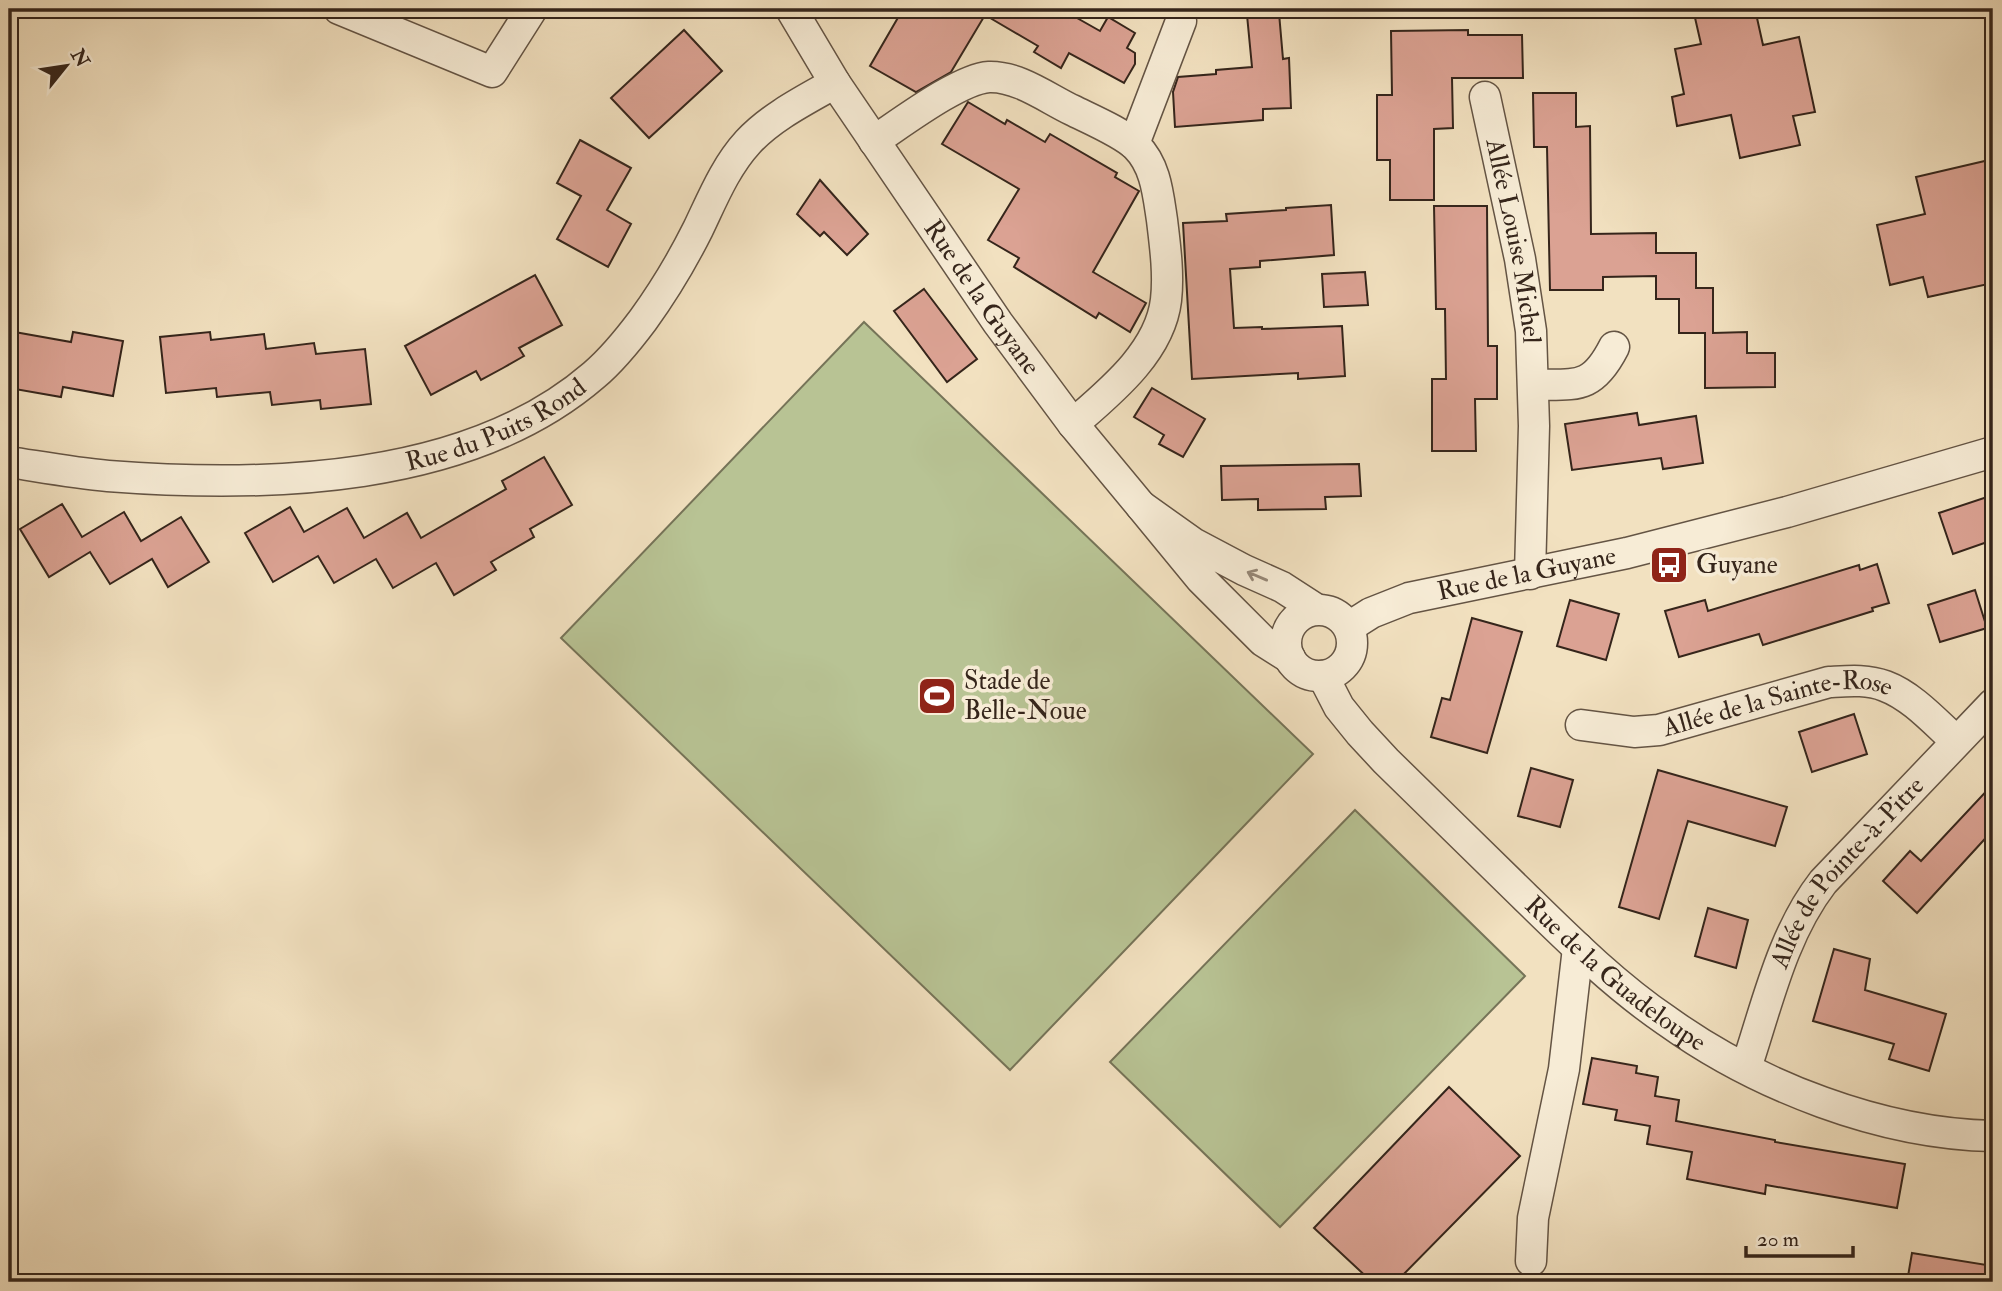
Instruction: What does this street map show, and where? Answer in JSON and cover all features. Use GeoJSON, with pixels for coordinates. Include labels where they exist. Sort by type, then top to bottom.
{"type":"FeatureCollection","features":[{"type":"Feature","properties":{"kind":"street"},"geometry":{"type":"LineString","coordinates":[[339,9],[492,72],[532,9]]}},
{"type":"Feature","properties":{"kind":"street"},"geometry":{"type":"LineString","coordinates":[[791,9],[835,83]]}},
{"type":"Feature","properties":{"kind":"street"},"geometry":{"type":"LineString","coordinates":[[1134,144],[1181,21]]}},
{"type":"Feature","properties":{"kind":"street"},"geometry":{"type":"LineString","coordinates":[[874,141],[940,97],[968,83],[989,77],[1014,81],[1134,144],[1142,152],[1157,185],[1163,230],[1166,278],[1163,316],[1148,344],[1123,380],[1073,424]]}},
{"type":"Feature","properties":{"kind":"street","name":"Rue de la Guyane"},"geometry":{"type":"LineString","coordinates":[[835,83],[998,324],[1073,424],[1201,579],[1263,641],[1290,659]]}},
{"type":"Feature","properties":{"kind":"street","name":"Rue du Puits Rond"},"geometry":{"type":"LineString","coordinates":[[9,462],[106,476],[195,481],[304,477],[366,471],[443,454],[509,429],[539,414],[569,394],[594,376],[619,351],[645,318],[675,271],[719,185],[747,143],[768,124],[835,83]]}},
{"type":"Feature","properties":{"kind":"street","name":"Allée Louise Michel"},"geometry":{"type":"LineString","coordinates":[[1485,97],[1520,259],[1531,331],[1534,385],[1530,574]]}},
{"type":"Feature","properties":{"kind":"street"},"geometry":{"type":"LineString","coordinates":[[1534,385],[1580,384],[1594,377],[1614,347]]}},
{"type":"Feature","properties":{"kind":"street","name":"Rue de la Guyane"},"geometry":{"type":"LineString","coordinates":[[1349,627],[1371,613],[1409,598],[1627,552],[1787,512],[1993,452]]}},
{"type":"Feature","properties":{"kind":"street","name":"Rue de la Guyane"},"geometry":{"type":"LineString","coordinates":[[1141,506],[1192,542],[1282,587],[1316,609]]}},
{"type":"Feature","properties":{"kind":"street"},"geometry":{"type":"LineString","coordinates":[[1316,609],[1329,610],[1341,616],[1349,627],[1353,639],[1352,652],[1346,664],[1335,673],[1310,675],[1298,669],[1290,659],[1286,646],[1287,633],[1293,621],[1303,613],[1316,609]]}},
{"type":"Feature","properties":{"kind":"street","name":"Rue de la Guadeloupe"},"geometry":{"type":"LineString","coordinates":[[1323,676],[1339,707],[1386,761],[1578,948],[1666,1021],[1714,1052],[1820,1102],[1860,1115],[1922,1129],[1993,1136]]}},
{"type":"Feature","properties":{"kind":"street","name":"Allée de la Sainte-Rose"},"geometry":{"type":"LineString","coordinates":[[1581,725],[1634,732],[1659,730],[1829,682],[1856,680],[1885,685],[1909,700],[1956,741]]}},
{"type":"Feature","properties":{"kind":"street","name":"Allée de Pointe-à-Pitre"},"geometry":{"type":"LineString","coordinates":[[1746,1068],[1790,938],[1809,901],[1823,882],[1993,704]]}},
{"type":"Feature","properties":{"kind":"street"},"geometry":{"type":"LineString","coordinates":[[1531,1261],[1533,1218],[1564,1069],[1578,948]]}},
{"type":"Feature","properties":{"kind":"green space","name":"Stade de Belle-Noue"},"geometry":{"type":"Polygon","coordinates":[[[864,322],[1313,754],[1010,1070],[561,638],[864,322]]]}},
{"type":"Feature","properties":{"kind":"green space"},"geometry":{"type":"Polygon","coordinates":[[[1355,810],[1525,976],[1280,1227],[1110,1062],[1355,810]]]}},
{"type":"Feature","properties":{"kind":"building"},"geometry":{"type":"Polygon","coordinates":[[[903,9],[1061,9],[1100,31],[1108,17],[1135,33],[1127,48],[1135,53],[1135,64],[1124,83],[1069,53],[1061,68],[1034,52],[1038,46],[985,15],[951,72],[916,92],[870,66],[903,9]]]}},
{"type":"Feature","properties":{"kind":"building"},"geometry":{"type":"Polygon","coordinates":[[[1693,9],[1755,9],[1763,45],[1799,37],[1815,112],[1793,116],[1800,145],[1740,158],[1731,115],[1677,126],[1672,97],[1684,94],[1675,49],[1701,44],[1693,9]]]}},
{"type":"Feature","properties":{"kind":"building"},"geometry":{"type":"Polygon","coordinates":[[[1279,13],[1283,59],[1289,58],[1291,108],[1263,109],[1263,120],[1175,127],[1173,92],[1178,77],[1216,74],[1216,70],[1252,67],[1247,15],[1279,13]]]}},
{"type":"Feature","properties":{"kind":"building"},"geometry":{"type":"Polygon","coordinates":[[[684,30],[722,71],[649,138],[611,98],[684,30]]]}},
{"type":"Feature","properties":{"kind":"building"},"geometry":{"type":"Polygon","coordinates":[[[1468,30],[1468,35],[1522,35],[1523,78],[1452,78],[1453,128],[1434,129],[1434,200],[1390,200],[1390,160],[1377,160],[1377,95],[1392,95],[1391,31],[1468,30]]]}},
{"type":"Feature","properties":{"kind":"building"},"geometry":{"type":"Polygon","coordinates":[[[1533,93],[1576,93],[1576,127],[1590,126],[1591,234],[1656,233],[1656,253],[1696,253],[1696,288],[1713,288],[1713,333],[1747,332],[1747,353],[1775,353],[1775,387],[1705,388],[1705,333],[1679,333],[1679,299],[1656,299],[1656,276],[1603,277],[1603,290],[1550,290],[1547,147],[1534,147],[1533,93]]]}},
{"type":"Feature","properties":{"kind":"building"},"geometry":{"type":"Polygon","coordinates":[[[968,102],[1005,124],[1007,120],[1045,142],[1050,134],[1117,173],[1115,177],[1139,191],[1093,272],[1146,303],[1130,332],[1099,313],[1096,318],[1014,267],[1019,258],[988,240],[1019,189],[942,144],[968,102]]]}},
{"type":"Feature","properties":{"kind":"building"},"geometry":{"type":"Polygon","coordinates":[[[580,140],[631,168],[607,210],[631,224],[608,267],[557,239],[581,196],[557,183],[580,140]]]}},
{"type":"Feature","properties":{"kind":"building"},"geometry":{"type":"Polygon","coordinates":[[[1989,160],[1993,178],[1993,283],[1928,297],[1923,277],[1890,285],[1877,225],[1925,214],[1916,177],[1989,160]]]}},
{"type":"Feature","properties":{"kind":"building"},"geometry":{"type":"Polygon","coordinates":[[[820,180],[868,234],[847,255],[824,232],[820,236],[797,214],[820,180]]]}},
{"type":"Feature","properties":{"kind":"building"},"geometry":{"type":"Polygon","coordinates":[[[1331,205],[1334,255],[1260,261],[1260,267],[1230,269],[1234,328],[1342,326],[1345,376],[1298,379],[1298,373],[1192,379],[1183,223],[1227,221],[1226,214],[1331,205]]]}},
{"type":"Feature","properties":{"kind":"building"},"geometry":{"type":"Polygon","coordinates":[[[1434,206],[1487,206],[1488,346],[1497,346],[1497,399],[1475,399],[1476,451],[1432,451],[1432,379],[1446,379],[1445,309],[1436,309],[1434,206]]]}},
{"type":"Feature","properties":{"kind":"building"},"geometry":{"type":"Polygon","coordinates":[[[1365,272],[1368,305],[1324,307],[1322,274],[1365,272]]]}},
{"type":"Feature","properties":{"kind":"building"},"geometry":{"type":"Polygon","coordinates":[[[535,275],[562,325],[519,348],[524,356],[481,380],[476,371],[431,395],[405,346],[535,275]]]}},
{"type":"Feature","properties":{"kind":"building"},"geometry":{"type":"Polygon","coordinates":[[[924,289],[977,359],[947,382],[894,311],[924,289]]]}},
{"type":"Feature","properties":{"kind":"building"},"geometry":{"type":"Polygon","coordinates":[[[9,331],[71,342],[73,332],[123,341],[113,396],[63,387],[61,397],[9,388],[9,331]]]}},
{"type":"Feature","properties":{"kind":"building"},"geometry":{"type":"Polygon","coordinates":[[[210,332],[211,340],[264,334],[266,349],[314,343],[316,354],[365,349],[371,404],[321,409],[320,400],[272,405],[270,392],[217,397],[216,388],[166,393],[160,337],[210,332]]]}},
{"type":"Feature","properties":{"kind":"building"},"geometry":{"type":"Polygon","coordinates":[[[1152,388],[1205,419],[1183,457],[1159,444],[1164,435],[1134,417],[1152,388]]]}},
{"type":"Feature","properties":{"kind":"building"},"geometry":{"type":"Polygon","coordinates":[[[1637,413],[1639,425],[1696,416],[1703,463],[1663,469],[1661,458],[1572,470],[1565,424],[1637,413]]]}},
{"type":"Feature","properties":{"kind":"building"},"geometry":{"type":"Polygon","coordinates":[[[544,457],[572,505],[530,529],[534,537],[491,562],[496,570],[454,595],[436,563],[393,588],[376,559],[334,583],[318,556],[273,582],[245,533],[290,507],[304,532],[347,508],[364,538],[407,513],[421,538],[506,489],[502,481],[544,457]]]}},
{"type":"Feature","properties":{"kind":"building"},"geometry":{"type":"Polygon","coordinates":[[[1359,464],[1361,496],[1325,497],[1326,509],[1258,510],[1258,499],[1222,500],[1221,466],[1359,464]]]}},
{"type":"Feature","properties":{"kind":"building"},"geometry":{"type":"Polygon","coordinates":[[[1987,497],[1993,514],[1993,540],[1953,554],[1939,513],[1987,497]]]}},
{"type":"Feature","properties":{"kind":"building"},"geometry":{"type":"Polygon","coordinates":[[[62,504],[82,537],[124,512],[141,541],[181,517],[209,562],[168,587],[152,559],[110,584],[90,552],[49,577],[20,529],[62,504]]]}},
{"type":"Feature","properties":{"kind":"building"},"geometry":{"type":"Polygon","coordinates":[[[1877,564],[1889,603],[1872,608],[1873,611],[1763,645],[1759,634],[1679,657],[1665,611],[1705,600],[1708,611],[1859,565],[1860,570],[1877,564]]]}},
{"type":"Feature","properties":{"kind":"building"},"geometry":{"type":"Polygon","coordinates":[[[1975,590],[1987,628],[1940,642],[1928,605],[1975,590]]]}},
{"type":"Feature","properties":{"kind":"building"},"geometry":{"type":"Polygon","coordinates":[[[1570,600],[1619,614],[1606,660],[1557,646],[1570,600]]]}},
{"type":"Feature","properties":{"kind":"building"},"geometry":{"type":"Polygon","coordinates":[[[1472,618],[1522,632],[1487,753],[1431,737],[1442,698],[1450,700],[1472,618]]]}},
{"type":"Feature","properties":{"kind":"building"},"geometry":{"type":"Polygon","coordinates":[[[1854,714],[1867,754],[1812,772],[1799,732],[1854,714]]]}},
{"type":"Feature","properties":{"kind":"building"},"geometry":{"type":"Polygon","coordinates":[[[1531,768],[1573,780],[1560,827],[1518,816],[1531,768]]]}},
{"type":"Feature","properties":{"kind":"building"},"geometry":{"type":"Polygon","coordinates":[[[1658,770],[1787,807],[1775,846],[1688,821],[1659,919],[1619,907],[1658,770]]]}},
{"type":"Feature","properties":{"kind":"building"},"geometry":{"type":"Polygon","coordinates":[[[1993,784],[1993,830],[1917,913],[1883,881],[1910,851],[1921,861],[1993,784]]]}},
{"type":"Feature","properties":{"kind":"building"},"geometry":{"type":"Polygon","coordinates":[[[1708,908],[1748,920],[1736,968],[1695,956],[1708,908]]]}},
{"type":"Feature","properties":{"kind":"building"},"geometry":{"type":"Polygon","coordinates":[[[1834,949],[1870,959],[1865,990],[1946,1014],[1929,1071],[1889,1059],[1894,1044],[1813,1021],[1834,949]]]}},
{"type":"Feature","properties":{"kind":"building"},"geometry":{"type":"Polygon","coordinates":[[[1592,1058],[1637,1066],[1636,1073],[1658,1077],[1655,1096],[1679,1100],[1676,1121],[1775,1142],[1905,1164],[1897,1208],[1766,1185],[1765,1194],[1687,1179],[1692,1152],[1647,1144],[1650,1126],[1615,1120],[1617,1110],[1583,1104],[1592,1058]]]}},
{"type":"Feature","properties":{"kind":"building"},"geometry":{"type":"Polygon","coordinates":[[[1449,1087],[1520,1156],[1396,1282],[1372,1282],[1314,1228],[1449,1087]]]}},
{"type":"Feature","properties":{"kind":"building"},"geometry":{"type":"Polygon","coordinates":[[[1912,1253],[1993,1266],[1992,1282],[1907,1282],[1912,1253]]]}},
{"type":"Feature","properties":{"kind":"place","name":"Guyane"},"geometry":{"type":"Point","coordinates":[1669,565]}},
{"type":"Feature","properties":{"kind":"place","name":"Stade de Belle-Noue"},"geometry":{"type":"Point","coordinates":[937,696]}}]}
